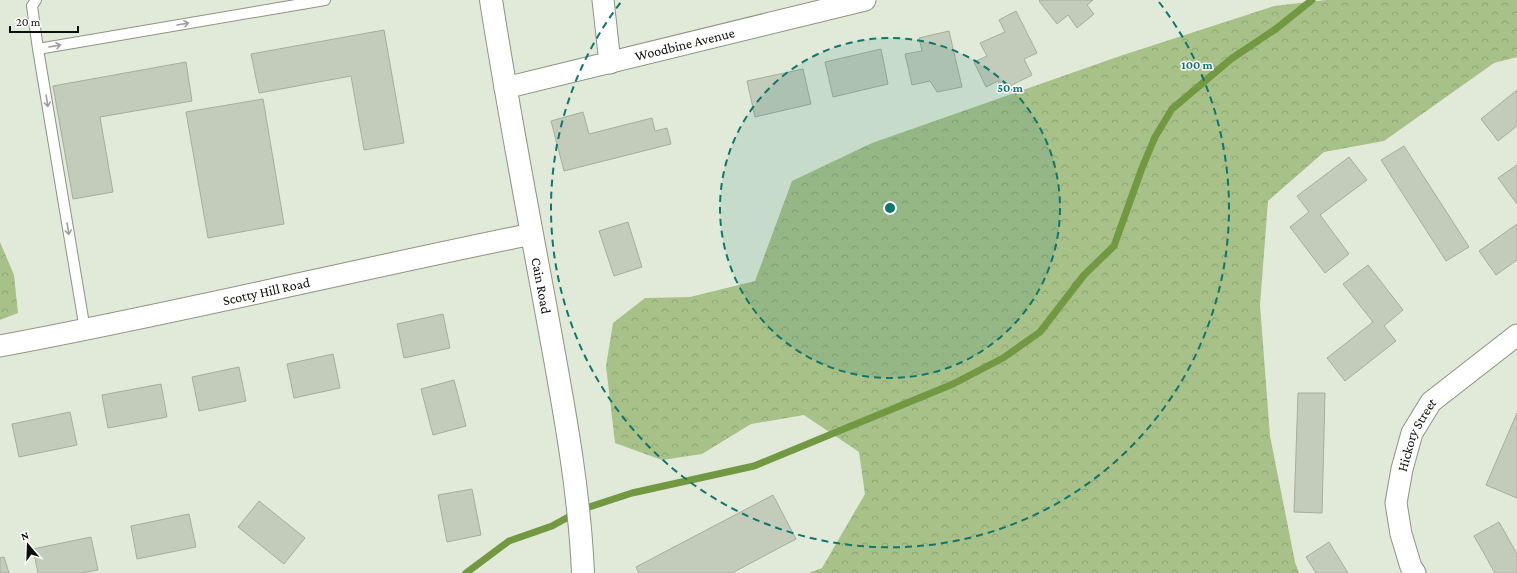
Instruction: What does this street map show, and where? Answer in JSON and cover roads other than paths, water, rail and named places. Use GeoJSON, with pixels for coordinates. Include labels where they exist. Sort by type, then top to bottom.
{"type":"FeatureCollection","features":[{"type":"Feature","properties":{"kind":"main road","name":"Cain Road"},"geometry":{"type":"LineString","coordinates":[[491,0],[505,88],[569,434],[581,526],[583,573]]}},
{"type":"Feature","properties":{"kind":"street"},"geometry":{"type":"LineString","coordinates":[[604,0],[610,63]]}},
{"type":"Feature","properties":{"kind":"street","name":"Woodbine Avenue"},"geometry":{"type":"LineString","coordinates":[[505,88],[865,0]]}},
{"type":"Feature","properties":{"kind":"street","name":"Scotty Hill Road"},"geometry":{"type":"LineString","coordinates":[[0,346],[85,330],[376,266],[532,234]]}},
{"type":"Feature","properties":{"kind":"street","name":"Hickory Street"},"geometry":{"type":"LineString","coordinates":[[1415,573],[1411,567],[1401,534],[1396,503],[1402,469],[1412,433],[1431,402],[1517,335]]}},
{"type":"Feature","properties":{"kind":"lane"},"geometry":{"type":"LineString","coordinates":[[36,0],[32,6],[38,49],[85,330]]}},
{"type":"Feature","properties":{"kind":"lane"},"geometry":{"type":"LineString","coordinates":[[38,49],[325,0]]}},
{"type":"Feature","properties":{"kind":"waterway"},"geometry":{"type":"LineString","coordinates":[[466,573],[509,541],[552,526],[583,509],[632,493],[754,466],[953,384],[1003,358],[1040,332],[1084,275],[1114,246],[1142,168],[1155,137],[1172,109],[1231,59],[1277,28],[1312,0]]}}]}
